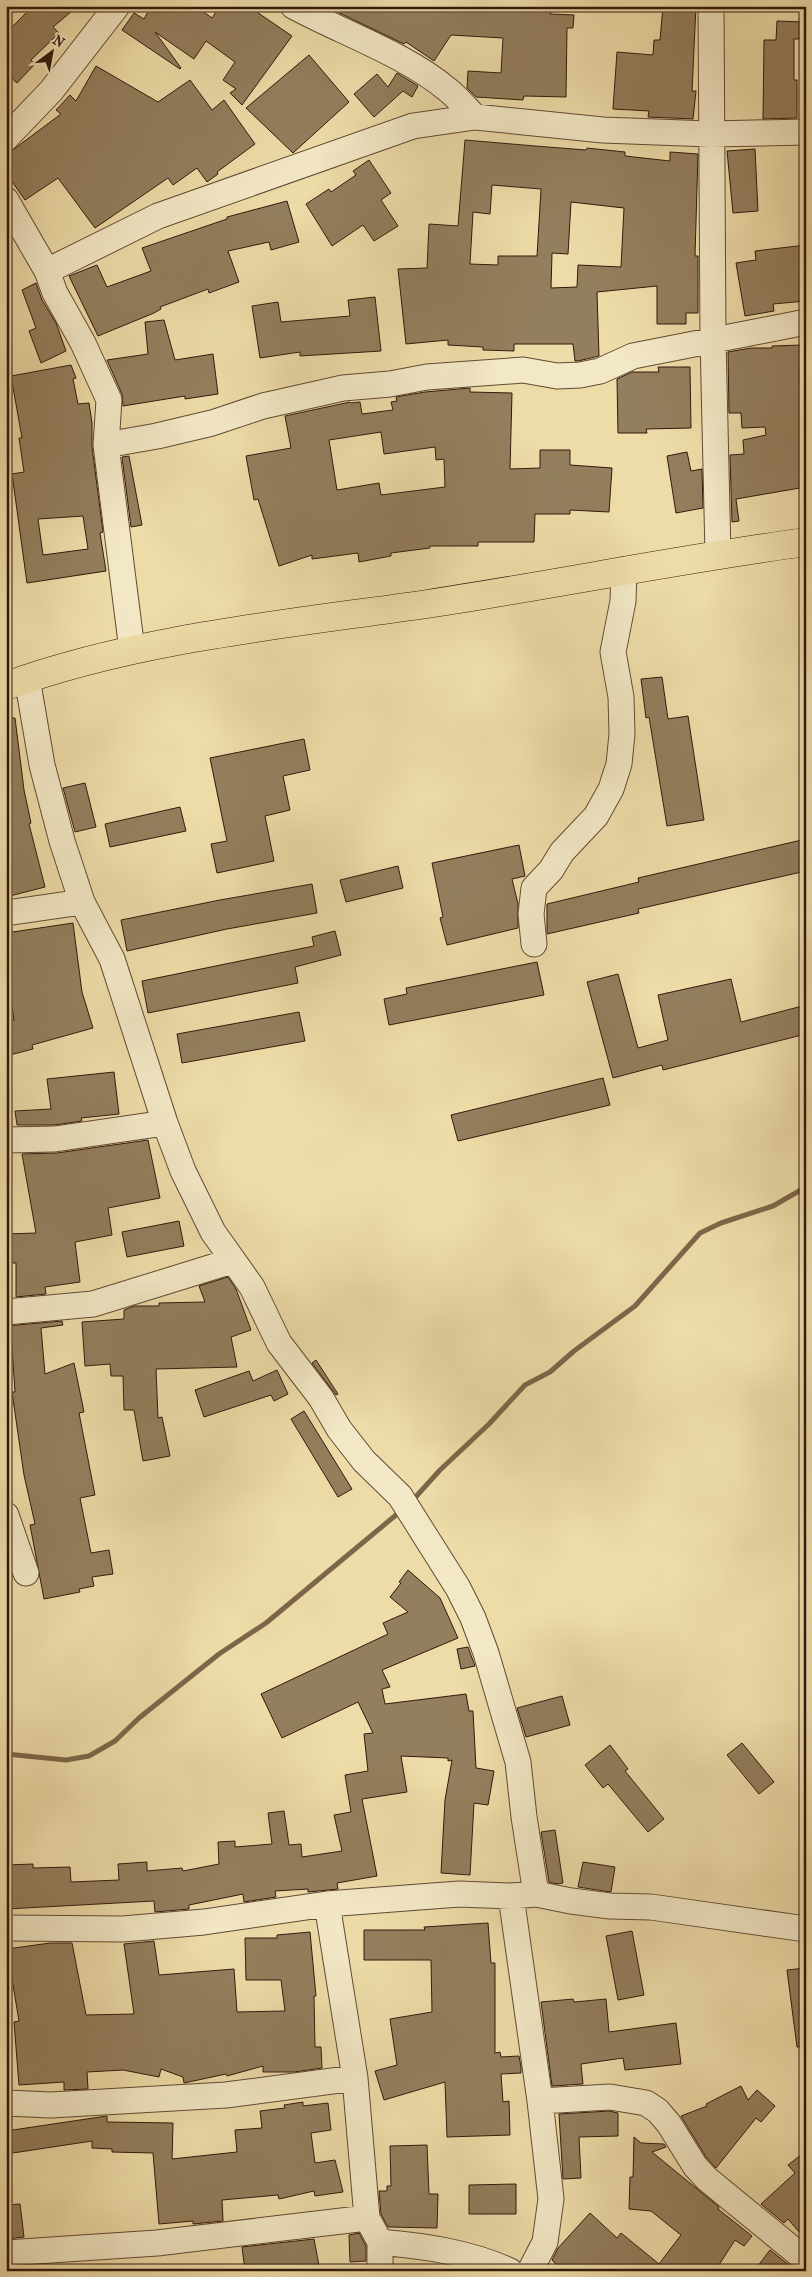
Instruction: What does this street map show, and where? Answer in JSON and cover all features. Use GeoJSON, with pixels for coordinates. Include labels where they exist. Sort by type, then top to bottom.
{"type":"FeatureCollection","features":[{"type":"Feature","properties":{"kind":"main road"},"geometry":{"type":"LineString","coordinates":[[17,682],[132,650],[247,630],[455,600],[718,554],[806,542]]}},
{"type":"Feature","properties":{"kind":"street"},"geometry":{"type":"LineString","coordinates":[[6,138],[51,91],[117,6]]}},
{"type":"Feature","properties":{"kind":"street"},"geometry":{"type":"LineString","coordinates":[[294,6],[332,27],[394,55],[448,90],[475,118]]}},
{"type":"Feature","properties":{"kind":"street"},"geometry":{"type":"LineString","coordinates":[[711,6],[710,134],[718,554]]}},
{"type":"Feature","properties":{"kind":"street"},"geometry":{"type":"LineString","coordinates":[[46,271],[158,216],[413,126],[475,118],[603,130],[710,134],[806,132]]}},
{"type":"Feature","properties":{"kind":"street"},"geometry":{"type":"LineString","coordinates":[[6,200],[46,271],[55,293],[83,343],[109,400],[106,445],[132,650]]}},
{"type":"Feature","properties":{"kind":"street"},"geometry":{"type":"LineString","coordinates":[[106,445],[212,424],[263,406],[343,388],[390,384],[427,377],[522,370],[557,376],[580,375],[600,371],[633,356],[668,351],[713,339],[806,322]]}},
{"type":"Feature","properties":{"kind":"street"},"geometry":{"type":"LineString","coordinates":[[534,944],[532,914],[534,888],[551,870],[562,852],[596,816],[611,789],[619,764],[622,734],[621,697],[613,652],[623,601],[624,570]]}},
{"type":"Feature","properties":{"kind":"street"},"geometry":{"type":"LineString","coordinates":[[17,682],[42,764],[62,841],[82,902],[112,959],[165,1123],[183,1171],[213,1232],[252,1287],[279,1343],[321,1398],[339,1429],[364,1461],[400,1496],[458,1588],[473,1618],[486,1653],[518,1762],[536,1894]]}},
{"type":"Feature","properties":{"kind":"street"},"geometry":{"type":"LineString","coordinates":[[6,913],[82,902]]}},
{"type":"Feature","properties":{"kind":"street"},"geometry":{"type":"LineString","coordinates":[[6,1140],[55,1139],[165,1123]]}},
{"type":"Feature","properties":{"kind":"street"},"geometry":{"type":"LineString","coordinates":[[6,1312],[93,1304],[232,1261]]}},
{"type":"Feature","properties":{"kind":"street"},"geometry":{"type":"LineString","coordinates":[[6,1515],[26,1573]]}},
{"type":"Feature","properties":{"kind":"street"},"geometry":{"type":"LineString","coordinates":[[6,1928],[122,1930],[204,1922],[327,1904],[459,1894],[511,1896],[536,1894],[581,1903],[651,1908],[806,1929]]}},
{"type":"Feature","properties":{"kind":"street"},"geometry":{"type":"LineString","coordinates":[[511,1896],[540,2101],[551,2199],[545,2242],[530,2271]]}},
{"type":"Feature","properties":{"kind":"street"},"geometry":{"type":"LineString","coordinates":[[327,1904],[355,2078],[367,2218],[380,2242],[380,2271]]}},
{"type":"Feature","properties":{"kind":"street"},"geometry":{"type":"LineString","coordinates":[[6,2103],[51,2105],[226,2095],[355,2078]]}},
{"type":"Feature","properties":{"kind":"street"},"geometry":{"type":"LineString","coordinates":[[540,2101],[610,2097],[646,2103],[653,2106],[669,2124],[695,2166],[707,2179],[806,2260]]}},
{"type":"Feature","properties":{"kind":"street"},"geometry":{"type":"LineString","coordinates":[[6,2254],[157,2243],[367,2218]]}},
{"type":"Feature","properties":{"kind":"street"},"geometry":{"type":"LineString","coordinates":[[380,2242],[446,2251],[474,2257],[510,2271]]}},
{"type":"Feature","properties":{"kind":"building"},"geometry":{"type":"Polygon","coordinates":[[[33,6],[78,6],[53,27],[59,33],[31,60],[35,64],[17,83],[6,73],[6,33],[33,6]]]}},
{"type":"Feature","properties":{"kind":"building"},"geometry":{"type":"Polygon","coordinates":[[[151,6],[195,6],[212,18],[220,6],[248,6],[292,36],[242,105],[230,93],[236,89],[223,80],[235,62],[206,41],[194,59],[155,32],[180,69],[122,30],[134,13],[144,19],[151,6]]]}},
{"type":"Feature","properties":{"kind":"building"},"geometry":{"type":"Polygon","coordinates":[[[325,6],[553,6],[550,14],[574,15],[573,28],[567,28],[566,97],[524,96],[523,100],[476,97],[467,88],[468,71],[501,73],[503,38],[451,35],[434,61],[406,42],[404,44],[325,6]]]}},
{"type":"Feature","properties":{"kind":"building"},"geometry":{"type":"Polygon","coordinates":[[[663,6],[696,6],[692,91],[696,91],[693,119],[648,117],[649,111],[613,109],[617,52],[653,55],[654,40],[660,40],[663,6]]]}},
{"type":"Feature","properties":{"kind":"building"},"geometry":{"type":"Polygon","coordinates":[[[777,21],[804,22],[803,39],[794,39],[794,80],[797,80],[797,118],[763,119],[764,40],[776,40],[777,21]]]}},
{"type":"Feature","properties":{"kind":"building"},"geometry":{"type":"Polygon","coordinates":[[[309,55],[349,102],[293,153],[246,108],[309,55]]]}},
{"type":"Feature","properties":{"kind":"building"},"geometry":{"type":"Polygon","coordinates":[[[96,66],[158,102],[190,80],[212,110],[224,100],[255,144],[217,172],[218,174],[207,182],[197,168],[173,185],[168,178],[95,228],[58,178],[25,200],[6,173],[6,155],[61,114],[56,110],[70,95],[76,101],[96,66]]]}},
{"type":"Feature","properties":{"kind":"building"},"geometry":{"type":"Polygon","coordinates":[[[397,73],[418,86],[412,97],[403,91],[374,117],[354,94],[377,74],[388,87],[397,73]]]}},
{"type":"Feature","properties":{"kind":"building"},"geometry":{"type":"Polygon","coordinates":[[[465,140],[586,150],[587,148],[625,152],[625,156],[670,161],[670,152],[698,154],[695,256],[698,256],[698,313],[686,313],[686,324],[657,324],[657,286],[597,292],[599,356],[578,361],[575,361],[573,344],[514,344],[514,351],[483,350],[483,347],[448,345],[448,340],[406,344],[398,269],[427,268],[429,224],[458,226],[465,140]],[[492,185],[490,214],[473,212],[470,264],[498,265],[498,256],[537,256],[541,189],[492,185]],[[571,202],[568,254],[552,253],[551,288],[577,287],[578,265],[621,267],[624,208],[571,202]]]}},
{"type":"Feature","properties":{"kind":"building"},"geometry":{"type":"Polygon","coordinates":[[[755,149],[758,211],[733,213],[727,151],[755,149]]]}},
{"type":"Feature","properties":{"kind":"building"},"geometry":{"type":"Polygon","coordinates":[[[369,160],[391,193],[381,200],[398,226],[374,241],[363,225],[332,246],[306,204],[329,189],[331,192],[356,175],[353,171],[369,160]]]}},
{"type":"Feature","properties":{"kind":"building"},"geometry":{"type":"Polygon","coordinates":[[[287,201],[299,242],[271,250],[269,242],[228,251],[239,282],[209,293],[208,289],[160,307],[161,309],[154,313],[98,336],[69,276],[97,265],[107,287],[151,271],[142,248],[227,219],[227,217],[287,201]]]}},
{"type":"Feature","properties":{"kind":"building"},"geometry":{"type":"Polygon","coordinates":[[[806,245],[806,301],[773,304],[774,311],[745,316],[736,263],[756,260],[755,251],[806,245]]]}},
{"type":"Feature","properties":{"kind":"building"},"geometry":{"type":"Polygon","coordinates":[[[36,283],[42,300],[56,323],[66,351],[41,363],[29,331],[36,328],[22,290],[36,283]]]}},
{"type":"Feature","properties":{"kind":"building"},"geometry":{"type":"Polygon","coordinates":[[[375,297],[381,351],[300,356],[300,352],[260,358],[252,306],[278,302],[281,322],[350,316],[348,300],[375,297]]]}},
{"type":"Feature","properties":{"kind":"building"},"geometry":{"type":"Polygon","coordinates":[[[164,320],[175,360],[213,354],[218,394],[185,399],[185,396],[123,406],[122,394],[107,360],[148,354],[145,322],[164,320]]]}},
{"type":"Feature","properties":{"kind":"building"},"geometry":{"type":"Polygon","coordinates":[[[802,345],[804,384],[806,384],[806,487],[736,499],[739,521],[732,522],[730,455],[744,454],[743,440],[766,435],[765,427],[742,428],[741,413],[729,413],[728,352],[751,348],[772,348],[772,346],[802,345]]]}},
{"type":"Feature","properties":{"kind":"building"},"geometry":{"type":"Polygon","coordinates":[[[71,365],[76,378],[73,379],[78,404],[89,403],[92,423],[92,447],[103,532],[100,533],[106,571],[27,583],[12,474],[24,472],[19,438],[22,438],[11,376],[71,365]],[[83,516],[38,519],[43,555],[88,549],[83,516]]]}},
{"type":"Feature","properties":{"kind":"building"},"geometry":{"type":"Polygon","coordinates":[[[658,367],[690,367],[691,428],[646,429],[647,433],[618,433],[617,379],[632,372],[659,372],[658,367]]]}},
{"type":"Feature","properties":{"kind":"building"},"geometry":{"type":"Polygon","coordinates":[[[470,388],[470,392],[512,393],[510,469],[540,468],[540,450],[570,450],[570,465],[612,468],[609,512],[570,510],[570,514],[535,514],[534,542],[478,542],[478,546],[430,546],[430,548],[391,553],[391,556],[359,562],[358,553],[312,559],[312,555],[279,566],[258,499],[254,500],[246,456],[291,448],[285,416],[350,402],[360,402],[362,414],[393,410],[391,402],[397,401],[396,397],[470,388]],[[381,432],[329,440],[337,490],[379,483],[381,495],[445,487],[444,459],[436,460],[435,447],[384,454],[381,432]]]}},
{"type":"Feature","properties":{"kind":"building"},"geometry":{"type":"Polygon","coordinates":[[[687,452],[691,471],[702,469],[703,508],[676,513],[667,456],[687,452]]]}},
{"type":"Feature","properties":{"kind":"building"},"geometry":{"type":"Polygon","coordinates":[[[129,456],[142,525],[131,527],[122,457],[129,456]]]}},
{"type":"Feature","properties":{"kind":"building"},"geometry":{"type":"Polygon","coordinates":[[[662,677],[668,719],[688,716],[704,820],[667,826],[649,717],[646,718],[641,679],[662,677]]]}},
{"type":"Feature","properties":{"kind":"building"},"geometry":{"type":"Polygon","coordinates":[[[6,718],[15,718],[24,790],[31,823],[29,824],[45,887],[6,897],[6,718]]]}},
{"type":"Feature","properties":{"kind":"building"},"geometry":{"type":"Polygon","coordinates":[[[304,739],[310,770],[283,776],[290,810],[265,816],[274,861],[217,873],[211,844],[227,841],[210,758],[304,739]]]}},
{"type":"Feature","properties":{"kind":"building"},"geometry":{"type":"Polygon","coordinates":[[[85,783],[96,827],[75,832],[63,788],[85,783]]]}},
{"type":"Feature","properties":{"kind":"building"},"geometry":{"type":"Polygon","coordinates":[[[180,807],[186,831],[110,847],[105,824],[180,807]]]}},
{"type":"Feature","properties":{"kind":"building"},"geometry":{"type":"Polygon","coordinates":[[[806,839],[806,871],[638,909],[639,913],[547,934],[547,904],[639,882],[638,878],[806,839]]]}},
{"type":"Feature","properties":{"kind":"building"},"geometry":{"type":"Polygon","coordinates":[[[519,845],[525,876],[512,879],[518,904],[518,928],[447,945],[440,918],[443,917],[432,863],[519,845]]]}},
{"type":"Feature","properties":{"kind":"building"},"geometry":{"type":"Polygon","coordinates":[[[398,866],[403,888],[346,902],[340,880],[398,866]]]}},
{"type":"Feature","properties":{"kind":"building"},"geometry":{"type":"Polygon","coordinates":[[[312,884],[317,913],[227,929],[127,951],[121,920],[312,884]]]}},
{"type":"Feature","properties":{"kind":"building"},"geometry":{"type":"Polygon","coordinates":[[[73,923],[82,992],[93,1028],[32,1045],[33,1049],[6,1056],[6,1021],[14,1020],[6,968],[6,933],[73,923]]]}},
{"type":"Feature","properties":{"kind":"building"},"geometry":{"type":"Polygon","coordinates":[[[335,931],[341,955],[295,967],[298,983],[148,1013],[142,981],[314,946],[312,937],[335,931]]]}},
{"type":"Feature","properties":{"kind":"building"},"geometry":{"type":"Polygon","coordinates":[[[537,962],[544,995],[389,1025],[384,999],[407,994],[406,988],[537,962]]]}},
{"type":"Feature","properties":{"kind":"building"},"geometry":{"type":"Polygon","coordinates":[[[618,974],[638,1048],[668,1040],[658,995],[731,979],[741,1022],[806,1005],[806,1034],[663,1070],[662,1065],[613,1078],[587,982],[618,974]]]}},
{"type":"Feature","properties":{"kind":"building"},"geometry":{"type":"Polygon","coordinates":[[[299,1012],[305,1041],[182,1063],[177,1034],[299,1012]]]}},
{"type":"Feature","properties":{"kind":"building"},"geometry":{"type":"Polygon","coordinates":[[[114,1072],[119,1114],[81,1118],[82,1121],[54,1125],[17,1125],[15,1111],[51,1109],[47,1079],[114,1072]]]}},
{"type":"Feature","properties":{"kind":"building"},"geometry":{"type":"Polygon","coordinates":[[[603,1078],[610,1105],[458,1141],[451,1115],[603,1078]]]}},
{"type":"Feature","properties":{"kind":"building"},"geometry":{"type":"Polygon","coordinates":[[[148,1140],[160,1198],[108,1208],[112,1235],[75,1242],[80,1282],[45,1287],[46,1294],[16,1297],[16,1263],[6,1263],[6,1234],[36,1233],[22,1154],[57,1153],[148,1140]]]}},
{"type":"Feature","properties":{"kind":"building"},"geometry":{"type":"Polygon","coordinates":[[[179,1221],[184,1246],[127,1257],[122,1232],[179,1221]]]}},
{"type":"Feature","properties":{"kind":"building"},"geometry":{"type":"Polygon","coordinates":[[[228,1277],[236,1289],[251,1330],[231,1337],[237,1367],[156,1369],[158,1418],[162,1417],[170,1456],[143,1461],[134,1410],[124,1410],[123,1376],[111,1376],[110,1364],[85,1366],[82,1322],[124,1319],[124,1310],[134,1306],[159,1306],[159,1303],[205,1302],[199,1286],[228,1277]]]}},
{"type":"Feature","properties":{"kind":"building"},"geometry":{"type":"Polygon","coordinates":[[[62,1321],[63,1325],[41,1328],[45,1374],[74,1363],[84,1412],[79,1413],[95,1495],[80,1498],[91,1553],[109,1550],[113,1574],[92,1577],[94,1586],[79,1589],[80,1592],[44,1599],[30,1525],[35,1524],[24,1475],[12,1392],[15,1392],[11,1333],[6,1333],[6,1326],[62,1321]]]}},
{"type":"Feature","properties":{"kind":"building"},"geometry":{"type":"Polygon","coordinates":[[[316,1360],[338,1394],[336,1395],[312,1363],[316,1360]]]}},
{"type":"Feature","properties":{"kind":"building"},"geometry":{"type":"Polygon","coordinates":[[[277,1370],[288,1394],[274,1401],[271,1395],[204,1417],[195,1390],[249,1371],[253,1381],[277,1370]]]}},
{"type":"Feature","properties":{"kind":"building"},"geometry":{"type":"Polygon","coordinates":[[[304,1411],[352,1489],[338,1497],[291,1419],[304,1411]]]}},
{"type":"Feature","properties":{"kind":"building"},"geometry":{"type":"Polygon","coordinates":[[[408,1570],[440,1598],[458,1638],[382,1670],[390,1687],[382,1689],[385,1704],[466,1694],[469,1711],[473,1711],[476,1768],[494,1771],[488,1805],[474,1803],[470,1875],[441,1873],[445,1800],[452,1760],[448,1761],[448,1758],[401,1756],[407,1792],[362,1799],[377,1876],[337,1883],[338,1889],[308,1892],[308,1889],[275,1891],[276,1897],[244,1902],[243,1894],[189,1905],[189,1909],[155,1912],[154,1901],[6,1909],[6,1865],[33,1864],[33,1868],[70,1867],[71,1882],[119,1880],[118,1864],[147,1862],[147,1871],[182,1868],[183,1871],[219,1864],[218,1842],[235,1841],[235,1847],[272,1844],[268,1813],[284,1811],[289,1845],[301,1844],[302,1857],[342,1851],[334,1815],[351,1812],[345,1775],[368,1771],[364,1734],[373,1733],[358,1702],[282,1738],[261,1694],[388,1634],[383,1623],[408,1612],[390,1597],[408,1570]]]}},
{"type":"Feature","properties":{"kind":"building"},"geometry":{"type":"Polygon","coordinates":[[[468,1647],[475,1666],[461,1669],[457,1649],[468,1647]]]}},
{"type":"Feature","properties":{"kind":"building"},"geometry":{"type":"Polygon","coordinates":[[[562,1696],[570,1725],[526,1737],[517,1708],[562,1696]]]}},
{"type":"Feature","properties":{"kind":"building"},"geometry":{"type":"Polygon","coordinates":[[[742,1743],[774,1782],[759,1794],[727,1755],[742,1743]]]}},
{"type":"Feature","properties":{"kind":"building"},"geometry":{"type":"Polygon","coordinates":[[[610,1745],[628,1769],[625,1771],[664,1819],[648,1832],[608,1784],[603,1788],[585,1765],[610,1745]]]}},
{"type":"Feature","properties":{"kind":"building"},"geometry":{"type":"Polygon","coordinates":[[[555,1830],[563,1883],[557,1884],[549,1882],[541,1832],[555,1830]]]}},
{"type":"Feature","properties":{"kind":"building"},"geometry":{"type":"Polygon","coordinates":[[[583,1862],[615,1867],[611,1892],[578,1887],[583,1862]]]}},
{"type":"Feature","properties":{"kind":"building"},"geometry":{"type":"Polygon","coordinates":[[[488,1923],[491,1963],[495,1963],[495,2053],[500,2052],[501,2057],[519,2056],[521,2067],[521,2073],[501,2074],[503,2102],[509,2101],[510,2135],[447,2137],[445,2082],[384,2100],[375,2071],[397,2065],[390,2019],[432,2012],[431,1960],[364,1960],[364,1930],[425,1930],[424,1927],[488,1923]]]}},
{"type":"Feature","properties":{"kind":"building"},"geometry":{"type":"Polygon","coordinates":[[[632,1931],[644,1995],[618,2000],[606,1936],[632,1931]]]}},
{"type":"Feature","properties":{"kind":"building"},"geometry":{"type":"Polygon","coordinates":[[[310,1932],[316,1996],[314,1996],[315,2047],[321,2047],[322,2068],[294,2072],[263,2072],[263,2066],[227,2076],[226,2074],[184,2083],[183,2077],[161,2069],[159,2077],[123,2070],[87,2072],[88,2089],[64,2090],[64,2082],[19,2085],[14,2022],[19,2021],[7,1949],[50,1943],[72,1943],[86,2015],[134,2014],[124,1944],[154,1941],[159,1975],[234,1969],[237,2012],[285,2011],[281,1980],[246,1980],[245,1938],[277,1938],[277,1935],[310,1932]]]}},
{"type":"Feature","properties":{"kind":"building"},"geometry":{"type":"Polygon","coordinates":[[[806,1968],[806,2047],[797,2047],[787,1970],[806,1968]]]}},
{"type":"Feature","properties":{"kind":"building"},"geometry":{"type":"Polygon","coordinates":[[[573,1999],[574,2002],[606,1999],[609,2032],[676,2023],[681,2064],[625,2070],[623,2058],[581,2064],[583,2084],[552,2086],[541,2002],[573,1999]]]}},
{"type":"Feature","properties":{"kind":"building"},"geometry":{"type":"Polygon","coordinates":[[[741,2086],[748,2100],[757,2090],[775,2106],[761,2122],[756,2118],[716,2168],[706,2157],[681,2116],[707,2106],[706,2104],[741,2086]]]}},
{"type":"Feature","properties":{"kind":"building"},"geometry":{"type":"Polygon","coordinates":[[[303,2102],[303,2106],[328,2103],[331,2130],[311,2133],[315,2163],[335,2160],[343,2192],[315,2196],[314,2191],[279,2199],[278,2195],[222,2200],[223,2221],[193,2224],[193,2221],[159,2224],[153,2153],[112,2152],[112,2149],[92,2148],[92,2141],[6,2154],[6,2131],[107,2116],[107,2122],[173,2123],[172,2159],[237,2152],[235,2130],[262,2128],[260,2111],[285,2108],[284,2105],[303,2102]]]}},
{"type":"Feature","properties":{"kind":"building"},"geometry":{"type":"Polygon","coordinates":[[[609,2111],[618,2113],[618,2136],[579,2137],[581,2178],[563,2179],[559,2114],[609,2111]]]}},
{"type":"Feature","properties":{"kind":"building"},"geometry":{"type":"Polygon","coordinates":[[[634,2137],[641,2143],[664,2144],[666,2147],[652,2152],[752,2236],[744,2246],[735,2240],[715,2271],[563,2271],[552,2260],[558,2248],[590,2213],[617,2238],[621,2233],[659,2264],[681,2235],[651,2211],[629,2209],[630,2177],[633,2177],[634,2137]]]}},
{"type":"Feature","properties":{"kind":"building"},"geometry":{"type":"Polygon","coordinates":[[[427,2145],[429,2194],[438,2194],[437,2228],[388,2227],[381,2214],[379,2191],[387,2191],[387,2186],[391,2186],[390,2146],[427,2145]]]}},
{"type":"Feature","properties":{"kind":"building"},"geometry":{"type":"Polygon","coordinates":[[[806,2151],[806,2240],[788,2219],[784,2223],[761,2204],[795,2173],[788,2165],[806,2151]]]}},
{"type":"Feature","properties":{"kind":"building"},"geometry":{"type":"Polygon","coordinates":[[[516,2184],[516,2214],[469,2214],[469,2185],[516,2184]]]}},
{"type":"Feature","properties":{"kind":"building"},"geometry":{"type":"Polygon","coordinates":[[[20,2204],[24,2237],[6,2239],[6,2205],[20,2204]]]}},
{"type":"Feature","properties":{"kind":"building"},"geometry":{"type":"Polygon","coordinates":[[[359,2233],[366,2246],[366,2261],[350,2262],[349,2235],[359,2233]]]}},
{"type":"Feature","properties":{"kind":"building"},"geometry":{"type":"Polygon","coordinates":[[[314,2239],[320,2271],[245,2271],[242,2247],[314,2239]]]}},
{"type":"Feature","properties":{"kind":"building"},"geometry":{"type":"Polygon","coordinates":[[[770,2250],[790,2266],[796,2271],[754,2271],[770,2250]]]}},
{"type":"Feature","properties":{"kind":"waterway"},"geometry":{"type":"LineString","coordinates":[[412,1501],[440,1470],[489,1424],[525,1385],[550,1372],[574,1351],[635,1306],[700,1233],[721,1223],[773,1206],[806,1187]]}},
{"type":"Feature","properties":{"kind":"waterway"},"geometry":{"type":"LineString","coordinates":[[6,1754],[66,1760],[89,1756],[115,1741],[139,1718],[219,1654],[266,1623],[402,1510]]}}]}
